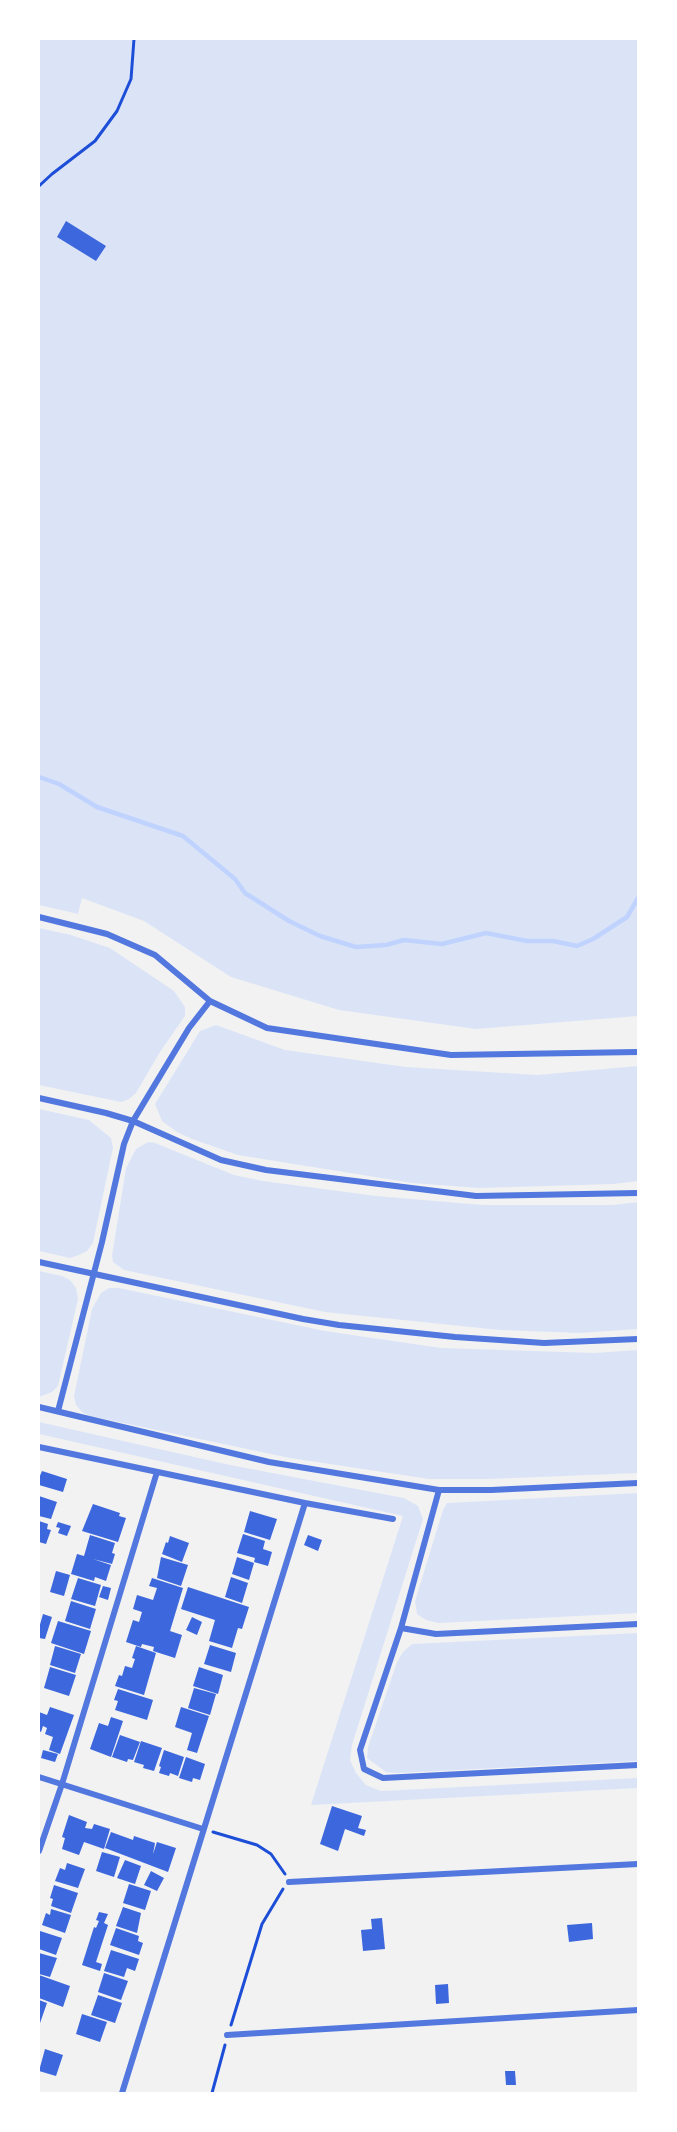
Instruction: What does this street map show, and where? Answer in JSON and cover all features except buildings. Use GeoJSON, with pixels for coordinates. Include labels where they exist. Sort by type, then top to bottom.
{"type":"FeatureCollection","features":[{"type":"Feature","properties":{"kind":"street"},"geometry":{"type":"LineString","coordinates":[[39,917],[107,934],[155,955],[210,1001],[267,1028],[451,1055],[638,1052]]}},
{"type":"Feature","properties":{"kind":"street"},"geometry":{"type":"LineString","coordinates":[[58,1411],[124,1144],[133,1121],[189,1028],[210,1001]]}},
{"type":"Feature","properties":{"kind":"street"},"geometry":{"type":"LineString","coordinates":[[39,1098],[133,1121],[221,1160],[266,1170],[476,1197],[638,1193]]}},
{"type":"Feature","properties":{"kind":"street"},"geometry":{"type":"LineString","coordinates":[[39,1262],[292,1317],[339,1325],[455,1337],[544,1343],[638,1339]]}},
{"type":"Feature","properties":{"kind":"street"},"geometry":{"type":"LineString","coordinates":[[39,1407],[269,1462],[439,1490],[491,1490],[638,1483]]}},
{"type":"Feature","properties":{"kind":"street"},"geometry":{"type":"LineString","coordinates":[[39,1447],[305,1503],[393,1519]]}},
{"type":"Feature","properties":{"kind":"street"},"geometry":{"type":"LineString","coordinates":[[39,1851],[62,1784],[157,1472]]}},
{"type":"Feature","properties":{"kind":"street"},"geometry":{"type":"LineString","coordinates":[[439,1490],[401,1628],[360,1750],[364,1769],[383,1778],[638,1765]]}},
{"type":"Feature","properties":{"kind":"street"},"geometry":{"type":"LineString","coordinates":[[122,2093],[305,1503]]}},
{"type":"Feature","properties":{"kind":"street"},"geometry":{"type":"LineString","coordinates":[[401,1628],[435,1634],[638,1624]]}},
{"type":"Feature","properties":{"kind":"street"},"geometry":{"type":"LineString","coordinates":[[39,1777],[203,1829]]}},
{"type":"Feature","properties":{"kind":"street"},"geometry":{"type":"LineString","coordinates":[[289,1882],[638,1864]]}},
{"type":"Feature","properties":{"kind":"street"},"geometry":{"type":"LineString","coordinates":[[227,2035],[638,2010]]}},
{"type":"Feature","properties":{"kind":"path"},"geometry":{"type":"LineString","coordinates":[[39,186],[51,174],[95,141],[117,111],[131,79],[134,39]]}},
{"type":"Feature","properties":{"kind":"path"},"geometry":{"type":"LineString","coordinates":[[203,1829],[257,1845],[271,1854],[289,1882],[278,1895],[262,1924],[227,2035],[212,2093]]}},
{"type":"Feature","properties":{"kind":"shaded area"},"geometry":{"type":"Polygon","coordinates":[[[39,39],[638,39],[638,1016],[476,1029],[339,1010],[231,977],[144,921],[82,898],[78,914],[39,905],[39,39]]]}},
{"type":"Feature","properties":{"kind":"shaded area"},"geometry":{"type":"Polygon","coordinates":[[[39,928],[71,935],[110,948],[174,991],[185,1007],[185,1016],[136,1093],[129,1099],[121,1102],[39,1085],[39,928]]]}},
{"type":"Feature","properties":{"kind":"shaded area"},"geometry":{"type":"Polygon","coordinates":[[[216,1025],[285,1050],[406,1067],[537,1075],[638,1066],[638,1181],[614,1184],[479,1188],[412,1183],[238,1155],[192,1139],[162,1121],[155,1104],[200,1031],[216,1025]]]}},
{"type":"Feature","properties":{"kind":"shaded area"},"geometry":{"type":"Polygon","coordinates":[[[39,1109],[89,1120],[111,1138],[113,1148],[93,1243],[87,1251],[70,1258],[39,1251],[39,1109]]]}},
{"type":"Feature","properties":{"kind":"shaded area"},"geometry":{"type":"Polygon","coordinates":[[[148,1142],[234,1175],[376,1196],[483,1205],[614,1205],[638,1202],[638,1329],[580,1333],[500,1330],[325,1312],[124,1270],[113,1262],[112,1256],[126,1168],[136,1149],[148,1142]]]}},
{"type":"Feature","properties":{"kind":"shaded area"},"geometry":{"type":"Polygon","coordinates":[[[39,1271],[70,1280],[76,1288],[78,1299],[58,1386],[52,1392],[39,1397],[39,1271]]]}},
{"type":"Feature","properties":{"kind":"shaded area"},"geometry":{"type":"Polygon","coordinates":[[[109,1288],[119,1288],[325,1331],[441,1348],[594,1353],[638,1350],[638,1473],[429,1479],[290,1458],[90,1416],[76,1405],[74,1396],[92,1309],[101,1293],[109,1288]]]}},
{"type":"Feature","properties":{"kind":"shaded area"},"geometry":{"type":"Polygon","coordinates":[[[39,1422],[230,1465],[404,1498],[418,1506],[423,1519],[352,1745],[350,1760],[356,1773],[366,1785],[381,1791],[638,1778],[638,1788],[311,1805],[403,1516],[39,1434],[39,1422]]]}},
{"type":"Feature","properties":{"kind":"shaded area"},"geometry":{"type":"Polygon","coordinates":[[[638,1493],[638,1613],[438,1623],[426,1620],[417,1614],[415,1601],[447,1503],[638,1493]]]}},
{"type":"Feature","properties":{"kind":"shaded area"},"geometry":{"type":"Polygon","coordinates":[[[638,1633],[638,1761],[397,1773],[386,1772],[367,1758],[368,1747],[397,1662],[412,1644],[638,1633]]]}},
{"type":"Feature","properties":{"kind":"waterway"},"geometry":{"type":"LineString","coordinates":[[39,777],[59,784],[97,807],[183,836],[235,879],[245,893],[289,921],[320,936],[356,947],[386,945],[404,940],[442,944],[486,933],[527,941],[553,941],[577,946],[593,939],[627,917],[638,898]]}}]}
